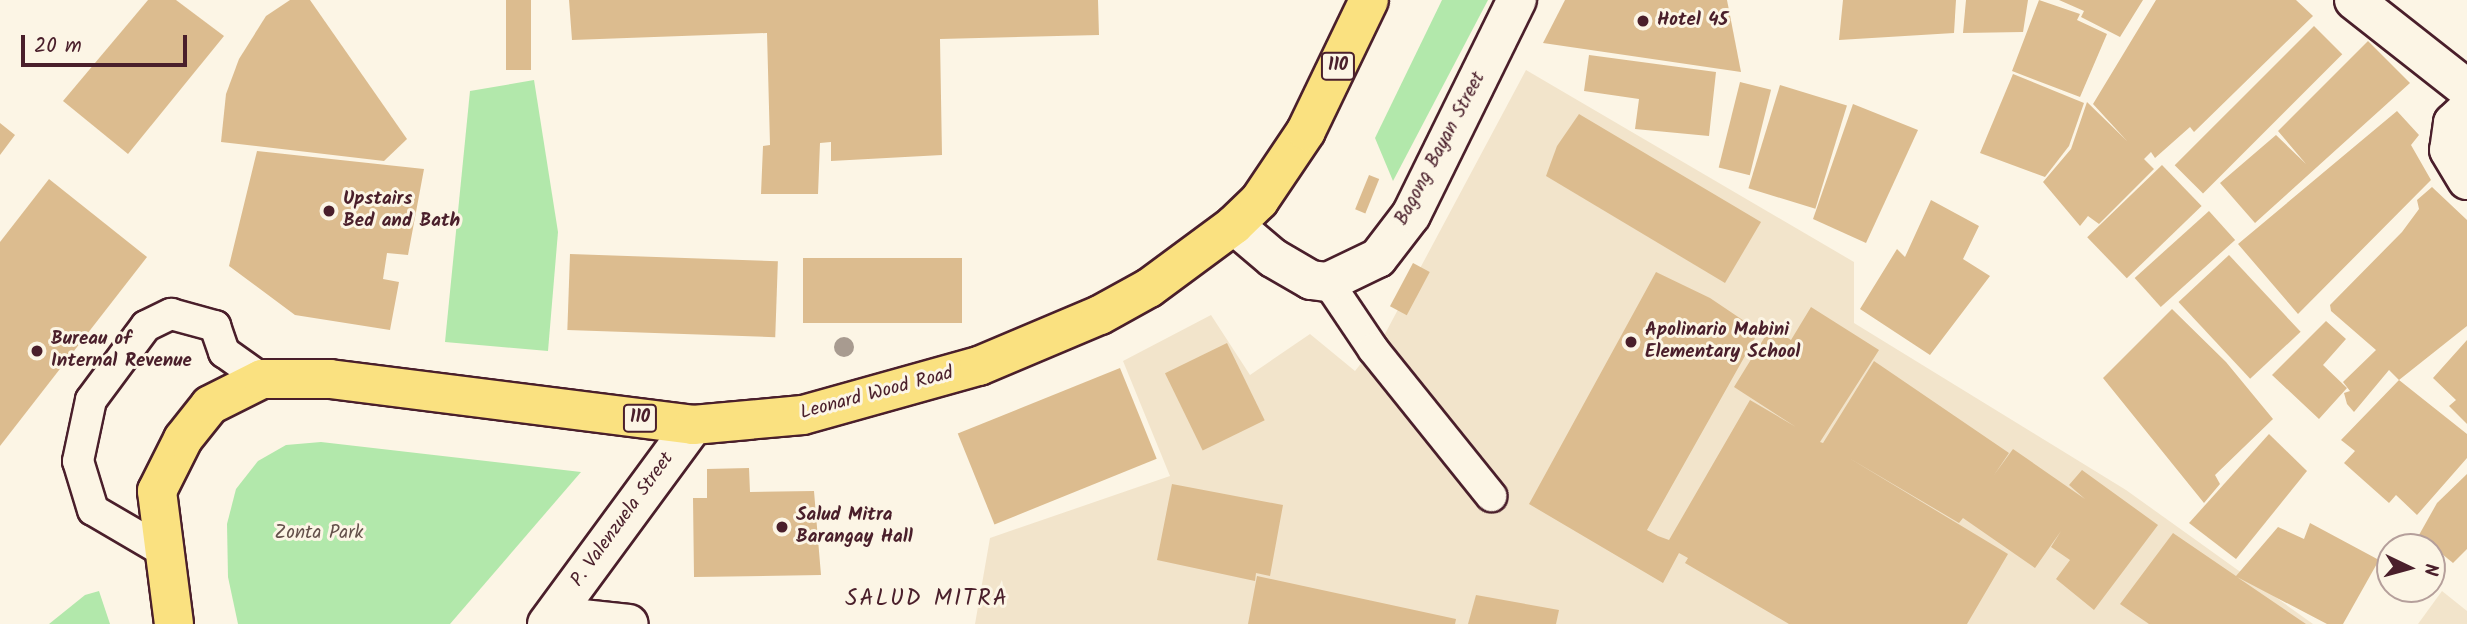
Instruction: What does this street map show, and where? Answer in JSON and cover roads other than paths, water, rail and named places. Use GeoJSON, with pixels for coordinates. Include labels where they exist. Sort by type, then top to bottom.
{"type":"FeatureCollection","features":[{"type":"Feature","properties":{"kind":"main road","name":"Leonard Wood Road"},"geometry":{"type":"LineString","coordinates":[[174,624],[157,491],[183,439],[210,405],[262,379],[330,379],[693,425],[803,415],[979,366],[1100,316],[1149,288],[1234,225],[1259,201],[1306,131],[1369,0]]}},
{"type":"Feature","properties":{"kind":"street","name":"Bagong Bayan Street"},"geometry":{"type":"LineString","coordinates":[[1328,282],[1378,258],[1411,215],[1517,0]]}},
{"type":"Feature","properties":{"kind":"street"},"geometry":{"type":"LineString","coordinates":[[2354,0],[2467,89]]}},
{"type":"Feature","properties":{"kind":"street"},"geometry":{"type":"LineString","coordinates":[[2467,110],[2453,123],[2449,150],[2467,180]]}},
{"type":"Feature","properties":{"kind":"street"},"geometry":{"type":"LineString","coordinates":[[1234,225],[1273,258],[1311,280],[1328,282]]}},
{"type":"Feature","properties":{"kind":"street","name":"P. Valenzuela Street"},"geometry":{"type":"LineString","coordinates":[[551,620],[693,425]]}},
{"type":"Feature","properties":{"kind":"street","name":"P. Valenzuela Street"},"geometry":{"type":"LineString","coordinates":[[551,620],[629,624]]}},
{"type":"Feature","properties":{"kind":"lane"},"geometry":{"type":"LineString","coordinates":[[1328,282],[1373,349],[1491,496]]}},
{"type":"Feature","properties":{"kind":"lane"},"geometry":{"type":"LineString","coordinates":[[165,552],[93,510],[78,461],[91,400],[146,326],[171,314],[215,326],[224,352],[262,379]]}},
{"type":"Feature","properties":{"kind":"place","name":"Hotel 45"},"geometry":{"type":"Point","coordinates":[1643,21]}},
{"type":"Feature","properties":{"kind":"place","name":"Upstairs Bed and Bath"},"geometry":{"type":"Point","coordinates":[329,211]}},
{"type":"Feature","properties":{"kind":"place","name":"Apolinario Mabini Elementary School"},"geometry":{"type":"Point","coordinates":[1631,342]}},
{"type":"Feature","properties":{"kind":"place","name":"Bureau of Internal Revenue"},"geometry":{"type":"Point","coordinates":[37,351]}},
{"type":"Feature","properties":{"kind":"place","name":"Salud Mitra Barangay Hall"},"geometry":{"type":"Point","coordinates":[782,527]}},
{"type":"Feature","properties":{"kind":"district","name":"SALUD MITRA"},"geometry":{"type":"Point","coordinates":[927,599]}},
{"type":"Feature","properties":{"kind":"park label","name":"Zonta Park"},"geometry":{"type":"Point","coordinates":[319,534]}}]}
